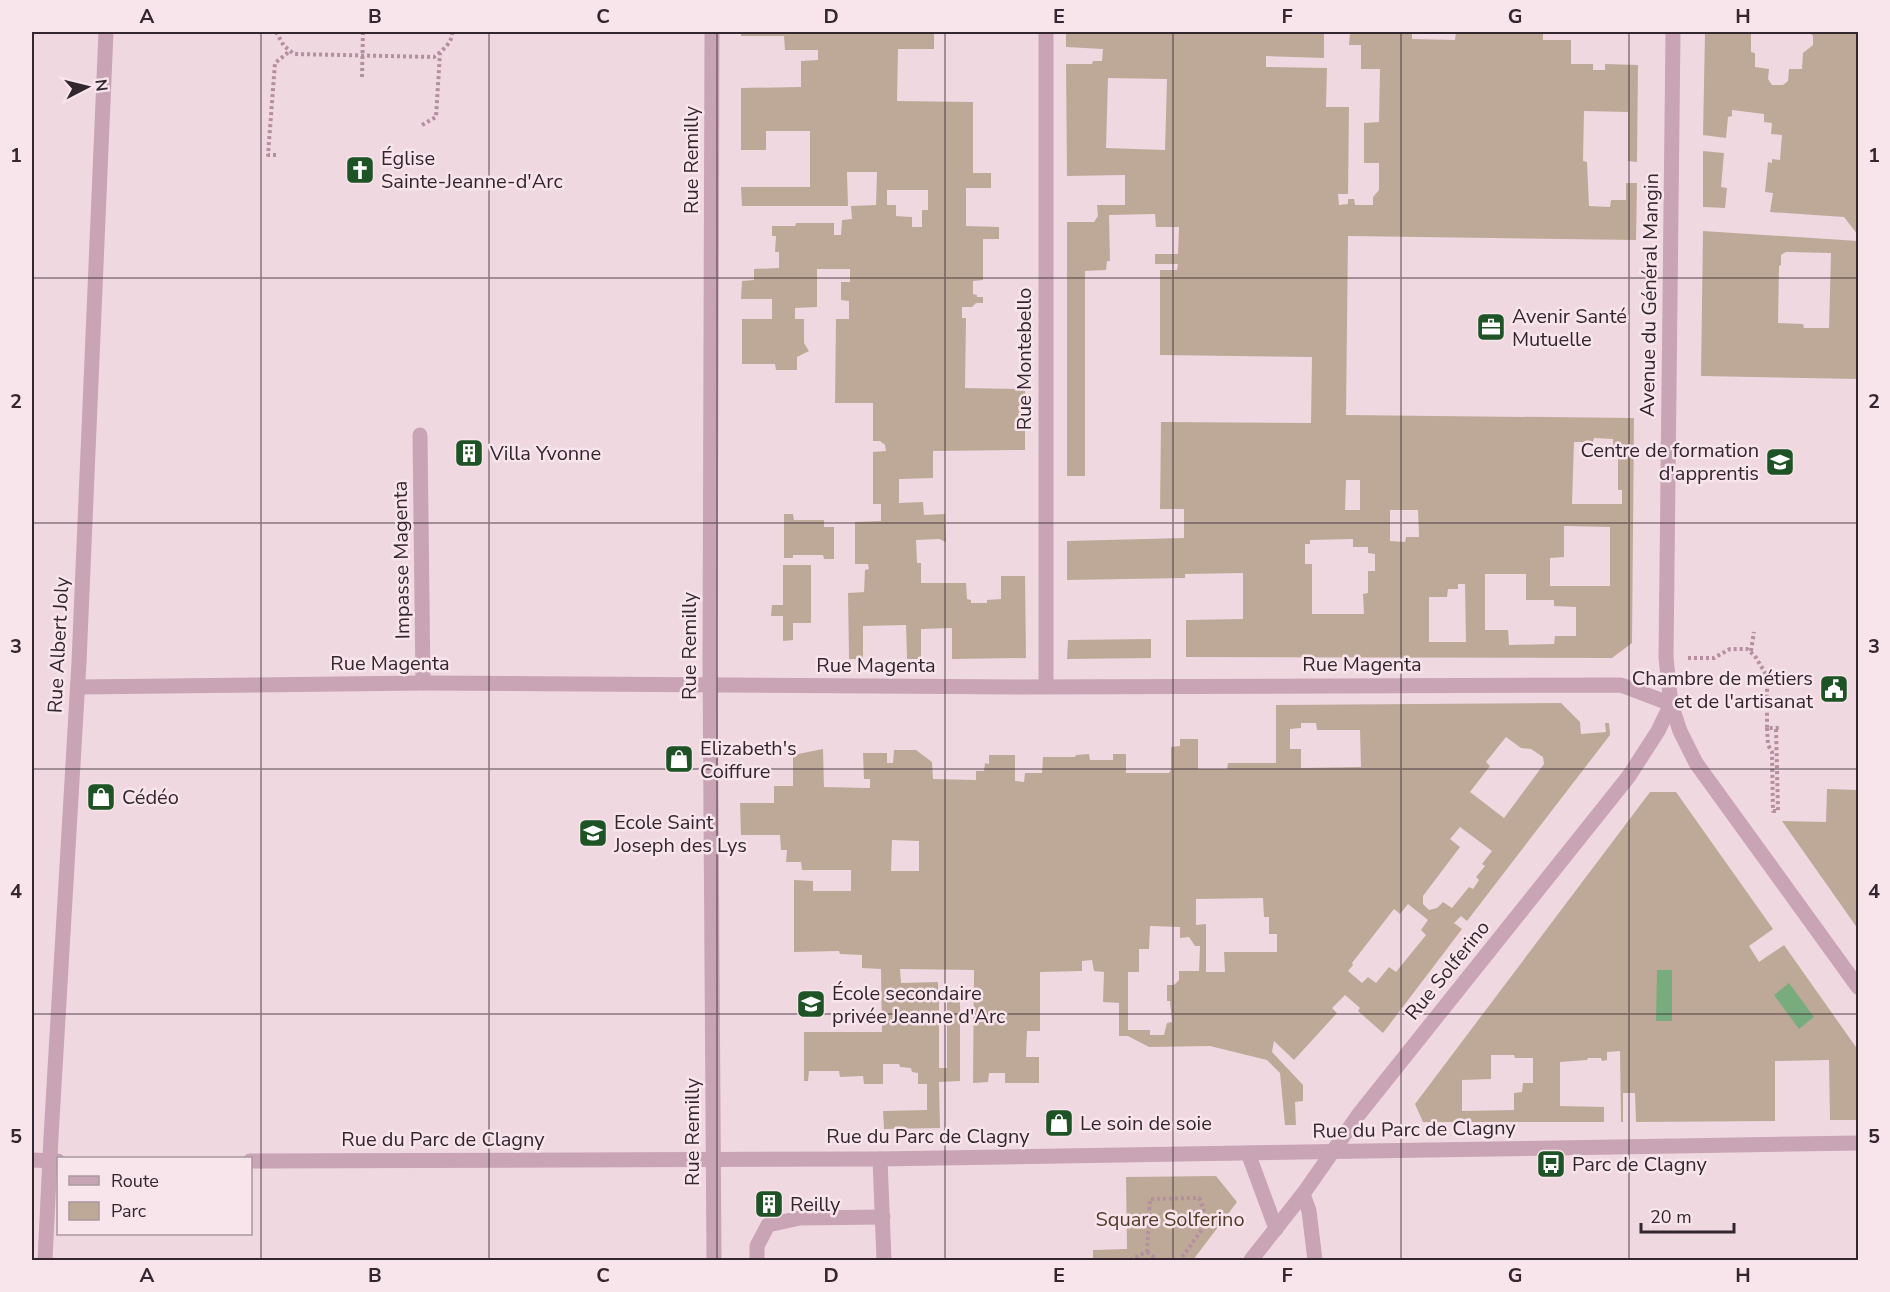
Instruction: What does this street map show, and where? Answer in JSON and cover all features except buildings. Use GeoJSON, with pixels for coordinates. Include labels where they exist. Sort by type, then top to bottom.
{"type":"FeatureCollection","features":[{"type":"Feature","properties":{"kind":"street","name":"Rue Albert Joly"},"geometry":{"type":"LineString","coordinates":[[45,1260],[54,1161],[78,687],[106,32]]}},
{"type":"Feature","properties":{"kind":"street","name":"Rue Remilly"},"geometry":{"type":"LineString","coordinates":[[712,32],[710,685],[714,1260]]}},
{"type":"Feature","properties":{"kind":"street","name":"Rue Montebello"},"geometry":{"type":"LineString","coordinates":[[1046,32],[1046,686]]}},
{"type":"Feature","properties":{"kind":"street","name":"Avenue du Général Mangin"},"geometry":{"type":"LineString","coordinates":[[1673,32],[1666,658],[1671,704],[1680,731],[1696,762],[1858,987]]}},
{"type":"Feature","properties":{"kind":"street","name":"Impasse Magenta"},"geometry":{"type":"LineString","coordinates":[[420,435],[423,683]]}},
{"type":"Feature","properties":{"kind":"street","name":"Rue Magenta"},"geometry":{"type":"LineString","coordinates":[[78,687],[423,683],[1046,686],[1621,685],[1671,704]]}},
{"type":"Feature","properties":{"kind":"street","name":"Rue Solferino"},"geometry":{"type":"LineString","coordinates":[[1251,1260],[1303,1194],[1331,1151],[1629,776],[1658,731],[1671,704]]}},
{"type":"Feature","properties":{"kind":"street","name":"Rue du Parc de Clagny"},"geometry":{"type":"LineString","coordinates":[[252,1161],[880,1159],[1858,1143]]}},
{"type":"Feature","properties":{"kind":"street"},"geometry":{"type":"LineString","coordinates":[[1248,1153],[1275,1229]]}},
{"type":"Feature","properties":{"kind":"street"},"geometry":{"type":"LineString","coordinates":[[880,1159],[884,1260]]}},
{"type":"Feature","properties":{"kind":"street"},"geometry":{"type":"LineString","coordinates":[[32,1160],[54,1161]]}},
{"type":"Feature","properties":{"kind":"street"},"geometry":{"type":"LineString","coordinates":[[1303,1194],[1309,1211],[1315,1260]]}},
{"type":"Feature","properties":{"kind":"street"},"geometry":{"type":"LineString","coordinates":[[757,1260],[757,1246],[768,1225],[800,1218],[883,1217]]}},
{"type":"Feature","properties":{"kind":"path"},"geometry":{"type":"LineString","coordinates":[[276,32],[284,46],[294,54],[434,57],[453,36],[453,32]]}},
{"type":"Feature","properties":{"kind":"path"},"geometry":{"type":"LineString","coordinates":[[362,77],[363,32]]}},
{"type":"Feature","properties":{"kind":"path"},"geometry":{"type":"LineString","coordinates":[[276,156],[268,155],[275,63],[290,51]]}},
{"type":"Feature","properties":{"kind":"path"},"geometry":{"type":"LineString","coordinates":[[422,125],[436,117],[440,52]]}},
{"type":"Feature","properties":{"kind":"path"},"geometry":{"type":"LineString","coordinates":[[1751,652],[1754,632]]}},
{"type":"Feature","properties":{"kind":"path"},"geometry":{"type":"LineString","coordinates":[[1666,658],[1714,658],[1730,649],[1747,649],[1751,652],[1767,676],[1767,728],[1768,745],[1772,752],[1773,812],[1779,811],[1778,728],[1767,728]]}},
{"type":"Feature","properties":{"kind":"path"},"geometry":{"type":"LineString","coordinates":[[1147,1252],[1150,1199],[1199,1198],[1209,1221],[1180,1260]]}},
{"type":"Feature","properties":{"kind":"path"},"geometry":{"type":"LineString","coordinates":[[1130,1260],[1147,1252]]}},
{"type":"Feature","properties":{"kind":"path"},"geometry":{"type":"LineString","coordinates":[[1147,1252],[1158,1260]]}},
{"type":"Feature","properties":{"kind":"green space"},"geometry":{"type":"Polygon","coordinates":[[[741,32],[934,32],[934,49],[898,49],[897,101],[973,102],[973,173],[991,173],[991,188],[966,188],[966,226],[999,227],[999,239],[983,239],[983,280],[973,281],[973,294],[983,297],[983,303],[976,303],[972,307],[962,307],[962,318],[966,318],[965,388],[1025,389],[1025,450],[933,451],[933,478],[899,479],[899,503],[923,502],[924,515],[945,514],[946,542],[939,539],[916,540],[917,563],[921,563],[921,583],[966,583],[967,599],[971,600],[971,603],[987,603],[987,600],[1001,599],[1001,576],[1025,576],[1026,658],[952,659],[952,628],[921,629],[921,659],[907,659],[906,625],[863,626],[863,659],[849,659],[848,593],[864,592],[865,570],[869,569],[868,564],[855,564],[855,522],[881,521],[881,504],[873,504],[873,452],[886,451],[885,445],[880,441],[873,441],[873,403],[835,403],[836,319],[849,319],[849,301],[841,300],[841,282],[850,282],[850,269],[817,269],[817,307],[795,308],[795,319],[804,319],[804,343],[809,351],[797,357],[797,370],[776,370],[775,364],[742,364],[742,319],[772,319],[772,299],[741,299],[742,281],[754,280],[754,269],[779,268],[779,252],[775,252],[776,236],[772,236],[772,226],[795,226],[796,223],[834,223],[834,235],[841,235],[842,220],[852,219],[851,206],[876,205],[877,172],[847,172],[848,206],[742,206],[741,187],[810,187],[810,131],[766,131],[766,150],[741,150],[741,88],[801,87],[801,61],[818,60],[818,50],[785,50],[784,36],[741,36],[741,32]],[[887,190],[887,205],[896,205],[896,216],[912,217],[912,227],[922,227],[922,210],[928,210],[928,190],[887,190]]]}},
{"type":"Feature","properties":{"kind":"green space"},"geometry":{"type":"Polygon","coordinates":[[[1066,32],[1111,34],[1112,32],[1324,32],[1324,58],[1266,56],[1266,67],[1327,68],[1326,107],[1349,107],[1348,194],[1338,194],[1339,205],[1348,204],[1348,199],[1354,199],[1355,205],[1373,205],[1373,197],[1379,190],[1379,163],[1364,163],[1364,123],[1379,122],[1380,69],[1361,69],[1361,45],[1349,45],[1350,32],[1412,32],[1412,39],[1455,40],[1456,32],[1543,32],[1543,40],[1571,40],[1571,64],[1593,64],[1593,70],[1605,70],[1605,64],[1638,65],[1637,162],[1628,161],[1628,112],[1584,111],[1583,161],[1587,162],[1589,206],[1610,207],[1611,200],[1626,200],[1626,183],[1637,183],[1636,240],[1348,236],[1346,415],[1634,418],[1632,643],[1612,658],[1186,657],[1186,620],[1243,619],[1243,573],[1185,574],[1185,578],[1067,580],[1067,541],[1184,538],[1184,509],[1160,509],[1161,422],[1311,423],[1312,357],[1160,355],[1160,270],[1177,270],[1178,264],[1155,264],[1155,254],[1178,254],[1179,227],[1156,227],[1155,214],[1109,215],[1110,261],[1107,261],[1106,270],[1085,271],[1085,476],[1067,476],[1067,222],[1094,222],[1098,216],[1097,205],[1125,205],[1125,175],[1067,176],[1066,64],[1092,64],[1093,61],[1102,61],[1103,49],[1066,47],[1066,32]],[[1108,78],[1106,148],[1165,150],[1167,79],[1108,78]],[[1594,438],[1593,442],[1574,442],[1572,504],[1622,504],[1622,490],[1618,490],[1618,458],[1614,457],[1613,439],[1594,438]],[[1346,480],[1345,510],[1360,510],[1360,480],[1346,480]],[[1390,510],[1390,541],[1405,542],[1406,537],[1419,537],[1418,510],[1390,510]],[[1564,526],[1564,557],[1550,558],[1550,586],[1610,586],[1610,527],[1564,526]],[[1353,539],[1310,540],[1310,544],[1305,544],[1305,564],[1312,564],[1312,614],[1364,614],[1363,594],[1368,593],[1368,571],[1375,571],[1375,554],[1368,553],[1368,547],[1353,547],[1353,539]],[[1485,574],[1485,630],[1508,630],[1509,645],[1554,644],[1555,636],[1576,636],[1576,607],[1554,606],[1554,600],[1526,600],[1526,574],[1485,574]],[[1458,584],[1458,589],[1448,589],[1447,597],[1429,597],[1429,642],[1466,642],[1465,584],[1458,584]]]}},
{"type":"Feature","properties":{"kind":"green space"},"geometry":{"type":"Polygon","coordinates":[[[1705,32],[1751,32],[1751,52],[1755,53],[1755,67],[1769,69],[1768,79],[1772,85],[1783,85],[1788,81],[1789,69],[1802,69],[1803,53],[1813,45],[1813,36],[1809,32],[1858,32],[1858,235],[1844,217],[1770,212],[1773,193],[1765,192],[1768,162],[1772,163],[1772,159],[1780,160],[1782,135],[1771,134],[1772,123],[1764,122],[1764,114],[1732,110],[1732,116],[1728,117],[1726,138],[1703,135],[1705,32]]]}},
{"type":"Feature","properties":{"kind":"green space"},"geometry":{"type":"Polygon","coordinates":[[[1703,151],[1724,153],[1721,187],[1727,188],[1725,208],[1703,207],[1703,151]]]}},
{"type":"Feature","properties":{"kind":"green space"},"geometry":{"type":"Polygon","coordinates":[[[1703,231],[1858,241],[1858,379],[1701,376],[1703,231]],[[1786,252],[1781,255],[1778,323],[1803,324],[1804,328],[1829,328],[1831,253],[1786,252]]]}},
{"type":"Feature","properties":{"kind":"green space"},"geometry":{"type":"Polygon","coordinates":[[[784,514],[793,514],[794,520],[824,520],[824,527],[834,527],[834,559],[824,559],[823,555],[793,555],[793,558],[784,558],[784,514]]]}},
{"type":"Feature","properties":{"kind":"green space"},"geometry":{"type":"Polygon","coordinates":[[[783,565],[811,565],[811,623],[793,623],[793,640],[783,641],[783,616],[771,616],[772,605],[783,605],[783,565]]]}},
{"type":"Feature","properties":{"kind":"green space"},"geometry":{"type":"Polygon","coordinates":[[[1151,639],[1151,658],[1067,659],[1068,640],[1151,639]]]}},
{"type":"Feature","properties":{"kind":"green space"},"geometry":{"type":"Polygon","coordinates":[[[1561,703],[1580,722],[1581,734],[1606,732],[1605,723],[1609,723],[1610,735],[1467,921],[1461,916],[1454,923],[1462,929],[1383,1033],[1358,1011],[1360,1008],[1345,995],[1332,1008],[1337,1013],[1294,1060],[1274,1041],[1272,1052],[1303,1085],[1303,1101],[1295,1102],[1296,1125],[1285,1125],[1280,1073],[1267,1060],[1210,1046],[1149,1047],[1128,1036],[1119,1036],[1119,1003],[1103,1002],[1104,972],[1094,971],[1092,960],[1082,961],[1082,971],[1040,972],[1040,1031],[1027,1031],[1026,1057],[1039,1057],[1039,1083],[1005,1083],[1005,1073],[989,1073],[988,1082],[973,1083],[974,970],[900,969],[901,983],[938,982],[938,993],[960,993],[960,1081],[939,1082],[940,1128],[884,1129],[883,1111],[927,1110],[927,1084],[918,1084],[918,1073],[912,1072],[911,1068],[900,1067],[899,1064],[883,1064],[883,1084],[864,1084],[863,1076],[840,1077],[839,1071],[809,1071],[808,1081],[804,1081],[804,1032],[882,1032],[881,969],[862,968],[862,955],[840,954],[839,951],[794,952],[794,880],[813,881],[813,891],[851,891],[851,870],[802,870],[801,862],[786,862],[787,850],[781,850],[780,835],[741,835],[740,803],[774,803],[774,786],[793,786],[793,755],[823,749],[824,787],[870,788],[870,779],[864,779],[863,753],[887,753],[887,763],[893,763],[894,750],[916,750],[932,762],[933,779],[976,780],[976,771],[984,771],[985,763],[989,764],[989,755],[1015,755],[1015,781],[1024,782],[1025,773],[1042,773],[1043,757],[1075,757],[1089,754],[1090,760],[1113,760],[1113,754],[1126,754],[1126,773],[1169,773],[1171,747],[1180,746],[1180,739],[1198,739],[1198,769],[1227,769],[1228,763],[1276,763],[1276,705],[1561,703]],[[1301,723],[1301,728],[1290,729],[1290,749],[1301,749],[1301,768],[1361,767],[1360,730],[1317,730],[1316,723],[1301,723]],[[1506,737],[1486,762],[1490,766],[1470,792],[1504,818],[1544,764],[1543,757],[1531,749],[1521,748],[1506,737]],[[1460,827],[1450,839],[1460,847],[1423,896],[1423,904],[1429,910],[1437,908],[1443,902],[1452,908],[1469,887],[1473,889],[1479,880],[1476,877],[1485,866],[1482,864],[1492,851],[1460,827]],[[892,840],[891,871],[919,871],[919,841],[892,840]],[[1263,898],[1196,899],[1196,925],[1206,924],[1206,972],[1225,972],[1224,952],[1277,952],[1277,934],[1269,934],[1269,917],[1264,917],[1263,898]],[[1408,904],[1400,914],[1394,909],[1348,971],[1362,983],[1368,977],[1376,983],[1389,967],[1396,972],[1426,935],[1421,930],[1428,920],[1408,904]],[[1150,926],[1149,949],[1139,949],[1139,972],[1128,972],[1128,1030],[1150,1030],[1150,1035],[1164,1035],[1167,1023],[1172,1022],[1170,1001],[1167,1001],[1167,985],[1174,985],[1179,980],[1179,971],[1199,971],[1200,946],[1195,946],[1189,937],[1180,938],[1180,927],[1150,926]],[[939,998],[939,1068],[947,1068],[947,998],[939,998]]]}},
{"type":"Feature","properties":{"kind":"green space"},"geometry":{"type":"Polygon","coordinates":[[[1827,789],[1858,790],[1858,929],[1782,821],[1826,822],[1827,789]]]}},
{"type":"Feature","properties":{"kind":"green space"},"geometry":{"type":"Polygon","coordinates":[[[1650,792],[1676,792],[1773,929],[1749,946],[1759,962],[1784,945],[1858,1050],[1858,1120],[1830,1120],[1829,1060],[1775,1061],[1775,1121],[1636,1122],[1635,1093],[1623,1093],[1623,1122],[1621,1122],[1620,1051],[1607,1052],[1607,1060],[1602,1061],[1601,1058],[1588,1058],[1587,1060],[1560,1062],[1560,1106],[1604,1107],[1604,1122],[1423,1122],[1415,1104],[1650,792]],[[1491,1055],[1491,1079],[1462,1080],[1462,1111],[1514,1110],[1514,1093],[1522,1092],[1523,1083],[1533,1083],[1533,1058],[1515,1058],[1514,1055],[1491,1055]]]}},
{"type":"Feature","properties":{"kind":"green space","name":"Square Solferino"},"geometry":{"type":"Polygon","coordinates":[[[1216,1176],[1237,1202],[1193,1260],[1093,1260],[1093,1250],[1127,1249],[1126,1177],[1216,1176]]]}},
{"type":"Feature","properties":{"kind":"shaded area"},"geometry":{"type":"Polygon","coordinates":[[[1657,970],[1672,970],[1672,1021],[1656,1021],[1657,970]]]}},
{"type":"Feature","properties":{"kind":"shaded area"},"geometry":{"type":"Polygon","coordinates":[[[1789,983],[1814,1017],[1799,1029],[1774,995],[1789,983]]]}},
{"type":"Feature","properties":{"kind":"place","name":"Église Sainte-Jeanne-d'Arc"},"geometry":{"type":"Point","coordinates":[360,170]}},
{"type":"Feature","properties":{"kind":"place","name":"Avenir Santé Mutuelle"},"geometry":{"type":"Point","coordinates":[1491,327]}},
{"type":"Feature","properties":{"kind":"place","name":"Villa Yvonne"},"geometry":{"type":"Point","coordinates":[469,453]}},
{"type":"Feature","properties":{"kind":"place","name":"Centre de formation d'apprentis"},"geometry":{"type":"Point","coordinates":[1780,462]}},
{"type":"Feature","properties":{"kind":"place","name":"Chambre de métiers et de l'artisanat"},"geometry":{"type":"Point","coordinates":[1834,689]}},
{"type":"Feature","properties":{"kind":"place","name":"Elizabeth's Coiffure"},"geometry":{"type":"Point","coordinates":[679,759]}},
{"type":"Feature","properties":{"kind":"place","name":"Cédéo"},"geometry":{"type":"Point","coordinates":[101,797]}},
{"type":"Feature","properties":{"kind":"place","name":"Ecole Saint Joseph des Lys"},"geometry":{"type":"Point","coordinates":[593,833]}},
{"type":"Feature","properties":{"kind":"place","name":"École secondaire privée Jeanne d'Arc"},"geometry":{"type":"Point","coordinates":[811,1004]}},
{"type":"Feature","properties":{"kind":"place","name":"Le soin de soie"},"geometry":{"type":"Point","coordinates":[1059,1123]}},
{"type":"Feature","properties":{"kind":"place","name":"Parc de Clagny"},"geometry":{"type":"Point","coordinates":[1551,1164]}},
{"type":"Feature","properties":{"kind":"place","name":"Reilly"},"geometry":{"type":"Point","coordinates":[769,1204]}}]}
